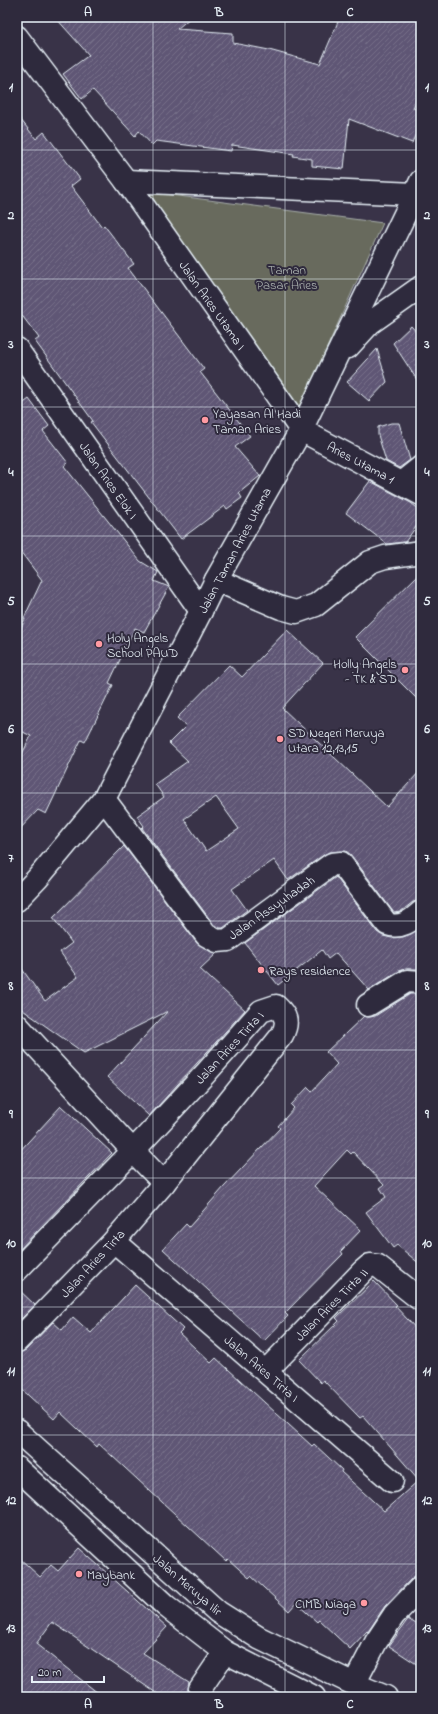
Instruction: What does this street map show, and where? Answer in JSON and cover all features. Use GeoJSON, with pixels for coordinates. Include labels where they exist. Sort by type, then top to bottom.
{"type":"FeatureCollection","features":[{"type":"Feature","properties":{"kind":"street","name":"Jalan Aries Utama I"},"geometry":{"type":"LineString","coordinates":[[17,37],[126,181],[300,430]]}},
{"type":"Feature","properties":{"kind":"street"},"geometry":{"type":"LineString","coordinates":[[126,181],[418,188]]}},
{"type":"Feature","properties":{"kind":"street","name":"Jalan Taman Aries Utama"},"geometry":{"type":"LineString","coordinates":[[17,900],[38,879],[104,799],[216,580],[300,430],[418,188]]}},
{"type":"Feature","properties":{"kind":"street"},"geometry":{"type":"LineString","coordinates":[[333,363],[370,323],[421,287]]}},
{"type":"Feature","properties":{"kind":"street","name":"Jalan Aries Elok I"},"geometry":{"type":"LineString","coordinates":[[17,349],[201,611]]}},
{"type":"Feature","properties":{"kind":"street","name":"Aries Utama 1"},"geometry":{"type":"LineString","coordinates":[[300,430],[421,494]]}},
{"type":"Feature","properties":{"kind":"street"},"geometry":{"type":"LineString","coordinates":[[400,483],[421,467]]}},
{"type":"Feature","properties":{"kind":"street"},"geometry":{"type":"LineString","coordinates":[[216,580],[281,608],[296,612],[316,605],[370,562],[385,557],[421,552]]}},
{"type":"Feature","properties":{"kind":"street","name":"Jalan Assyuhadah"},"geometry":{"type":"LineString","coordinates":[[104,799],[206,935],[217,941],[228,940],[332,864],[341,863],[387,924],[392,926],[403,925],[421,912]]}},
{"type":"Feature","properties":{"kind":"street"},"geometry":{"type":"LineString","coordinates":[[368,1005],[407,981],[421,982]]}},
{"type":"Feature","properties":{"kind":"street","name":"Jalan Aries Tirta I"},"geometry":{"type":"LineString","coordinates":[[133,1151],[200,1080],[261,1010],[276,1006],[283,1013],[286,1022],[282,1035],[164,1183]]}},
{"type":"Feature","properties":{"kind":"street"},"geometry":{"type":"LineString","coordinates":[[17,1025],[164,1183]]}},
{"type":"Feature","properties":{"kind":"street"},"geometry":{"type":"LineString","coordinates":[[17,1270],[133,1151]]}},
{"type":"Feature","properties":{"kind":"street","name":"Jalan Aries Tirta"},"geometry":{"type":"LineString","coordinates":[[17,1341],[114,1241],[164,1183]]}},
{"type":"Feature","properties":{"kind":"street","name":"Jalan Aries Tirta I"},"geometry":{"type":"LineString","coordinates":[[114,1241],[392,1480]]}},
{"type":"Feature","properties":{"kind":"street","name":"Jalan Aries Tirta II"},"geometry":{"type":"LineString","coordinates":[[266,1371],[370,1265],[378,1266],[419,1294]]}},
{"type":"Feature","properties":{"kind":"street","name":"Jalan Meruya Ilir"},"geometry":{"type":"LineString","coordinates":[[17,1431],[218,1612],[259,1638],[354,1684],[386,1697]]}},
{"type":"Feature","properties":{"kind":"street"},"geometry":{"type":"LineString","coordinates":[[17,1468],[166,1606],[225,1652],[304,1695]]}},
{"type":"Feature","properties":{"kind":"street"},"geometry":{"type":"LineString","coordinates":[[354,1684],[376,1642],[394,1615],[421,1587]]}},
{"type":"Feature","properties":{"kind":"street"},"geometry":{"type":"LineString","coordinates":[[200,1689],[225,1652]]}},
{"type":"Feature","properties":{"kind":"green space","name":"Taman Pasar Aries"},"geometry":{"type":"Polygon","coordinates":[[[148,192],[383,223],[299,410],[148,192]]]}},
{"type":"Feature","properties":{"kind":"building"},"geometry":{"type":"Polygon","coordinates":[[[55,17],[191,17],[177,29],[233,33],[233,43],[269,50],[320,64],[340,17],[421,17],[421,88],[413,108],[421,111],[421,121],[412,143],[349,119],[344,169],[312,166],[312,159],[293,156],[294,154],[232,145],[231,151],[156,141],[152,145],[139,131],[135,136],[93,90],[82,99],[63,74],[89,55],[55,17]]]}},
{"type":"Feature","properties":{"kind":"building"},"geometry":{"type":"Polygon","coordinates":[[[17,115],[36,139],[44,132],[80,179],[71,186],[102,227],[104,225],[134,264],[128,268],[204,369],[200,372],[250,436],[235,447],[260,476],[239,493],[242,498],[227,509],[225,506],[181,539],[91,422],[93,421],[35,341],[39,338],[17,309],[17,115]]]}},
{"type":"Feature","properties":{"kind":"building"},"geometry":{"type":"Polygon","coordinates":[[[411,326],[421,337],[421,386],[393,343],[411,326]]]}},
{"type":"Feature","properties":{"kind":"building"},"geometry":{"type":"Polygon","coordinates":[[[377,349],[387,382],[369,401],[347,382],[377,349]]]}},
{"type":"Feature","properties":{"kind":"building"},"geometry":{"type":"Polygon","coordinates":[[[29,399],[49,426],[43,431],[68,463],[64,466],[140,561],[158,572],[154,581],[169,587],[144,632],[135,628],[109,683],[113,685],[85,742],[81,740],[46,814],[38,810],[17,832],[17,764],[31,736],[17,729],[17,636],[42,580],[17,547],[17,408],[29,399]]]}},
{"type":"Feature","properties":{"kind":"building"},"geometry":{"type":"Polygon","coordinates":[[[391,423],[399,423],[410,460],[399,468],[386,461],[378,435],[378,427],[391,423]]]}},
{"type":"Feature","properties":{"kind":"building"},"geometry":{"type":"Polygon","coordinates":[[[370,481],[411,503],[421,511],[421,520],[405,542],[387,544],[346,513],[370,481]]]}},
{"type":"Feature","properties":{"kind":"building","name":"Holly Angels - TK & SD"},"geometry":{"type":"Polygon","coordinates":[[[421,572],[421,703],[355,637],[421,572]]]}},
{"type":"Feature","properties":{"kind":"building"},"geometry":{"type":"Polygon","coordinates":[[[287,630],[323,663],[282,708],[387,807],[421,770],[421,900],[413,902],[400,912],[394,913],[351,855],[346,851],[331,852],[325,854],[288,880],[274,860],[232,889],[247,910],[223,928],[214,925],[142,828],[144,826],[137,816],[164,797],[155,784],[188,761],[169,743],[186,726],[177,718],[229,665],[242,677],[287,630]],[[216,797],[184,819],[206,851],[239,829],[216,797]]]}},
{"type":"Feature","properties":{"kind":"building"},"geometry":{"type":"Polygon","coordinates":[[[124,846],[196,942],[211,952],[217,953],[200,969],[245,1010],[149,1116],[107,1077],[168,1011],[84,1053],[20,1008],[17,1002],[17,962],[45,1001],[78,977],[60,952],[72,943],[53,918],[124,846]]]}},
{"type":"Feature","properties":{"kind":"building"},"geometry":{"type":"Polygon","coordinates":[[[336,877],[377,932],[383,936],[392,938],[403,937],[421,928],[421,969],[401,970],[369,990],[336,953],[328,959],[322,950],[278,985],[245,943],[336,877]]]}},
{"type":"Feature","properties":{"kind":"building"},"geometry":{"type":"Polygon","coordinates":[[[410,994],[421,994],[421,1265],[397,1245],[393,1248],[366,1212],[386,1197],[380,1188],[384,1185],[353,1152],[351,1154],[347,1150],[314,1186],[361,1230],[341,1251],[343,1254],[285,1313],[288,1316],[264,1341],[163,1249],[186,1224],[189,1227],[224,1187],[280,1128],[278,1126],[294,1108],[291,1105],[308,1087],[312,1091],[337,1064],[326,1052],[364,1016],[375,1016],[410,994]]]}},
{"type":"Feature","properties":{"kind":"building"},"geometry":{"type":"Polygon","coordinates":[[[61,1106],[112,1153],[17,1252],[17,1154],[61,1106]]]}},
{"type":"Feature","properties":{"kind":"building"},"geometry":{"type":"Polygon","coordinates":[[[374,1281],[397,1305],[395,1306],[421,1334],[421,1572],[412,1578],[385,1606],[368,1632],[367,1631],[350,1649],[319,1620],[317,1622],[296,1603],[289,1611],[251,1576],[249,1578],[228,1559],[226,1561],[99,1444],[97,1447],[60,1412],[54,1419],[17,1385],[17,1353],[26,1350],[53,1322],[62,1330],[73,1317],[91,1333],[135,1285],[183,1329],[179,1333],[211,1363],[216,1358],[312,1446],[314,1444],[342,1470],[341,1472],[384,1511],[419,1480],[363,1416],[360,1418],[323,1380],[321,1383],[299,1360],[339,1321],[336,1318],[374,1281]]]}},
{"type":"Feature","properties":{"kind":"building"},"geometry":{"type":"Polygon","coordinates":[[[17,1288],[35,1305],[17,1323],[17,1288]]]}},
{"type":"Feature","properties":{"kind":"building"},"geometry":{"type":"Polygon","coordinates":[[[79,1548],[167,1627],[143,1653],[189,1682],[188,1689],[191,1697],[162,1697],[52,1622],[36,1644],[103,1697],[17,1697],[17,1556],[40,1577],[51,1565],[58,1571],[79,1548]]]}},
{"type":"Feature","properties":{"kind":"building"},"geometry":{"type":"Polygon","coordinates":[[[408,1619],[421,1627],[421,1667],[389,1646],[408,1619]]]}},
{"type":"Feature","properties":{"kind":"place","name":"Yayasan Al Hadi Taman Aries"},"geometry":{"type":"Point","coordinates":[205,420]}},
{"type":"Feature","properties":{"kind":"place","name":"Holy Angels School PAUD"},"geometry":{"type":"Point","coordinates":[99,644]}},
{"type":"Feature","properties":{"kind":"place","name":"Holly Angels - TK & SD"},"geometry":{"type":"Point","coordinates":[405,670]}},
{"type":"Feature","properties":{"kind":"place","name":"SD Negeri Meruya Utara 12,13,15"},"geometry":{"type":"Point","coordinates":[280,739]}},
{"type":"Feature","properties":{"kind":"place","name":"Rays residence"},"geometry":{"type":"Point","coordinates":[261,970]}},
{"type":"Feature","properties":{"kind":"place","name":"Maybank"},"geometry":{"type":"Point","coordinates":[79,1574]}},
{"type":"Feature","properties":{"kind":"place","name":"CIMB Niaga"},"geometry":{"type":"Point","coordinates":[364,1603]}}]}
